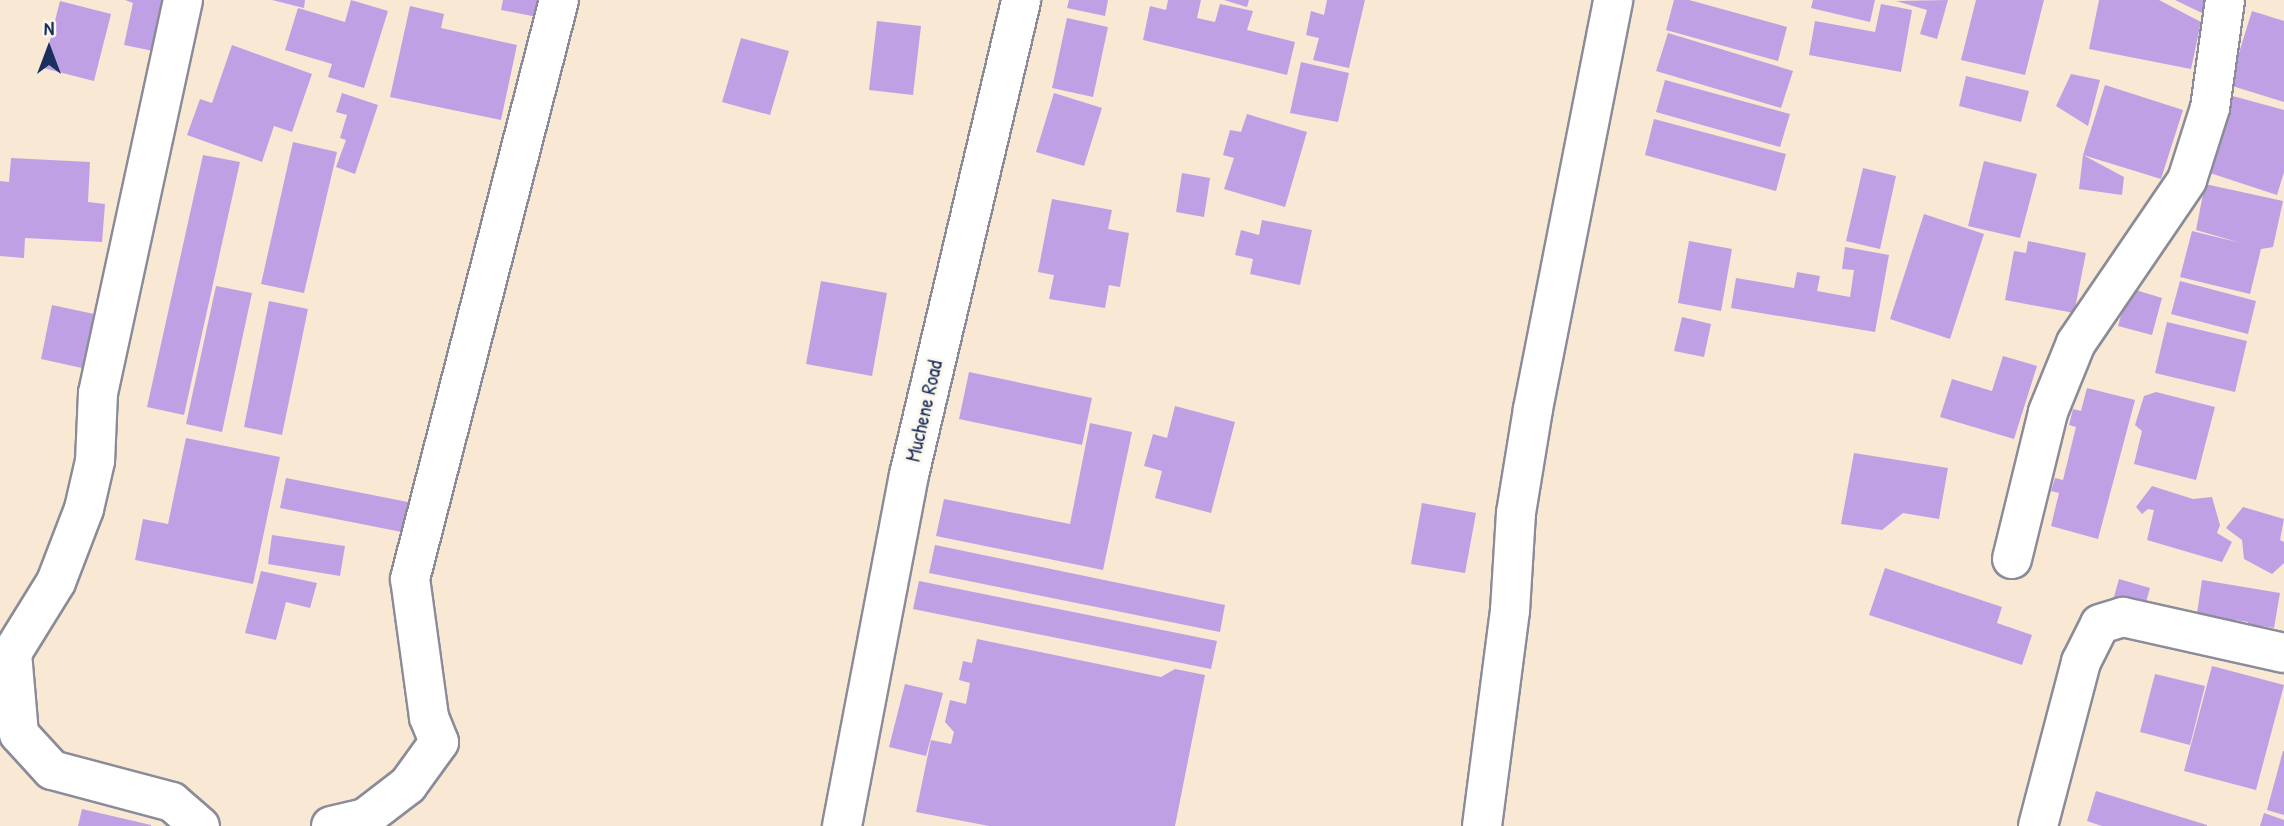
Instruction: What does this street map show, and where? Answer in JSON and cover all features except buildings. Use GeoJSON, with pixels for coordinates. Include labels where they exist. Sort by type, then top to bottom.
{"type":"FeatureCollection","features":[{"type":"Feature","properties":{"kind":"street"},"geometry":{"type":"LineString","coordinates":[[183,0],[98,393],[95,461],[84,509],[56,582],[12,653],[19,734],[52,770],[172,802],[200,826]]}},
{"type":"Feature","properties":{"kind":"street"},"geometry":{"type":"LineString","coordinates":[[331,826],[365,818],[408,785],[439,742],[429,717],[410,579],[559,0]]}},
{"type":"Feature","properties":{"kind":"street","name":"Muchene Road"},"geometry":{"type":"LineString","coordinates":[[842,826],[909,475],[1021,0]]}},
{"type":"Feature","properties":{"kind":"street"},"geometry":{"type":"LineString","coordinates":[[1482,826],[1510,611],[1516,513],[1533,409],[1613,0]]}},
{"type":"Feature","properties":{"kind":"street"},"geometry":{"type":"LineString","coordinates":[[2012,559],[2048,412],[2076,343],[2187,180],[2210,108],[2225,0]]}},
{"type":"Feature","properties":{"kind":"street"},"geometry":{"type":"LineString","coordinates":[[2038,826],[2081,662],[2100,624],[2123,617],[2284,653]]}}]}
